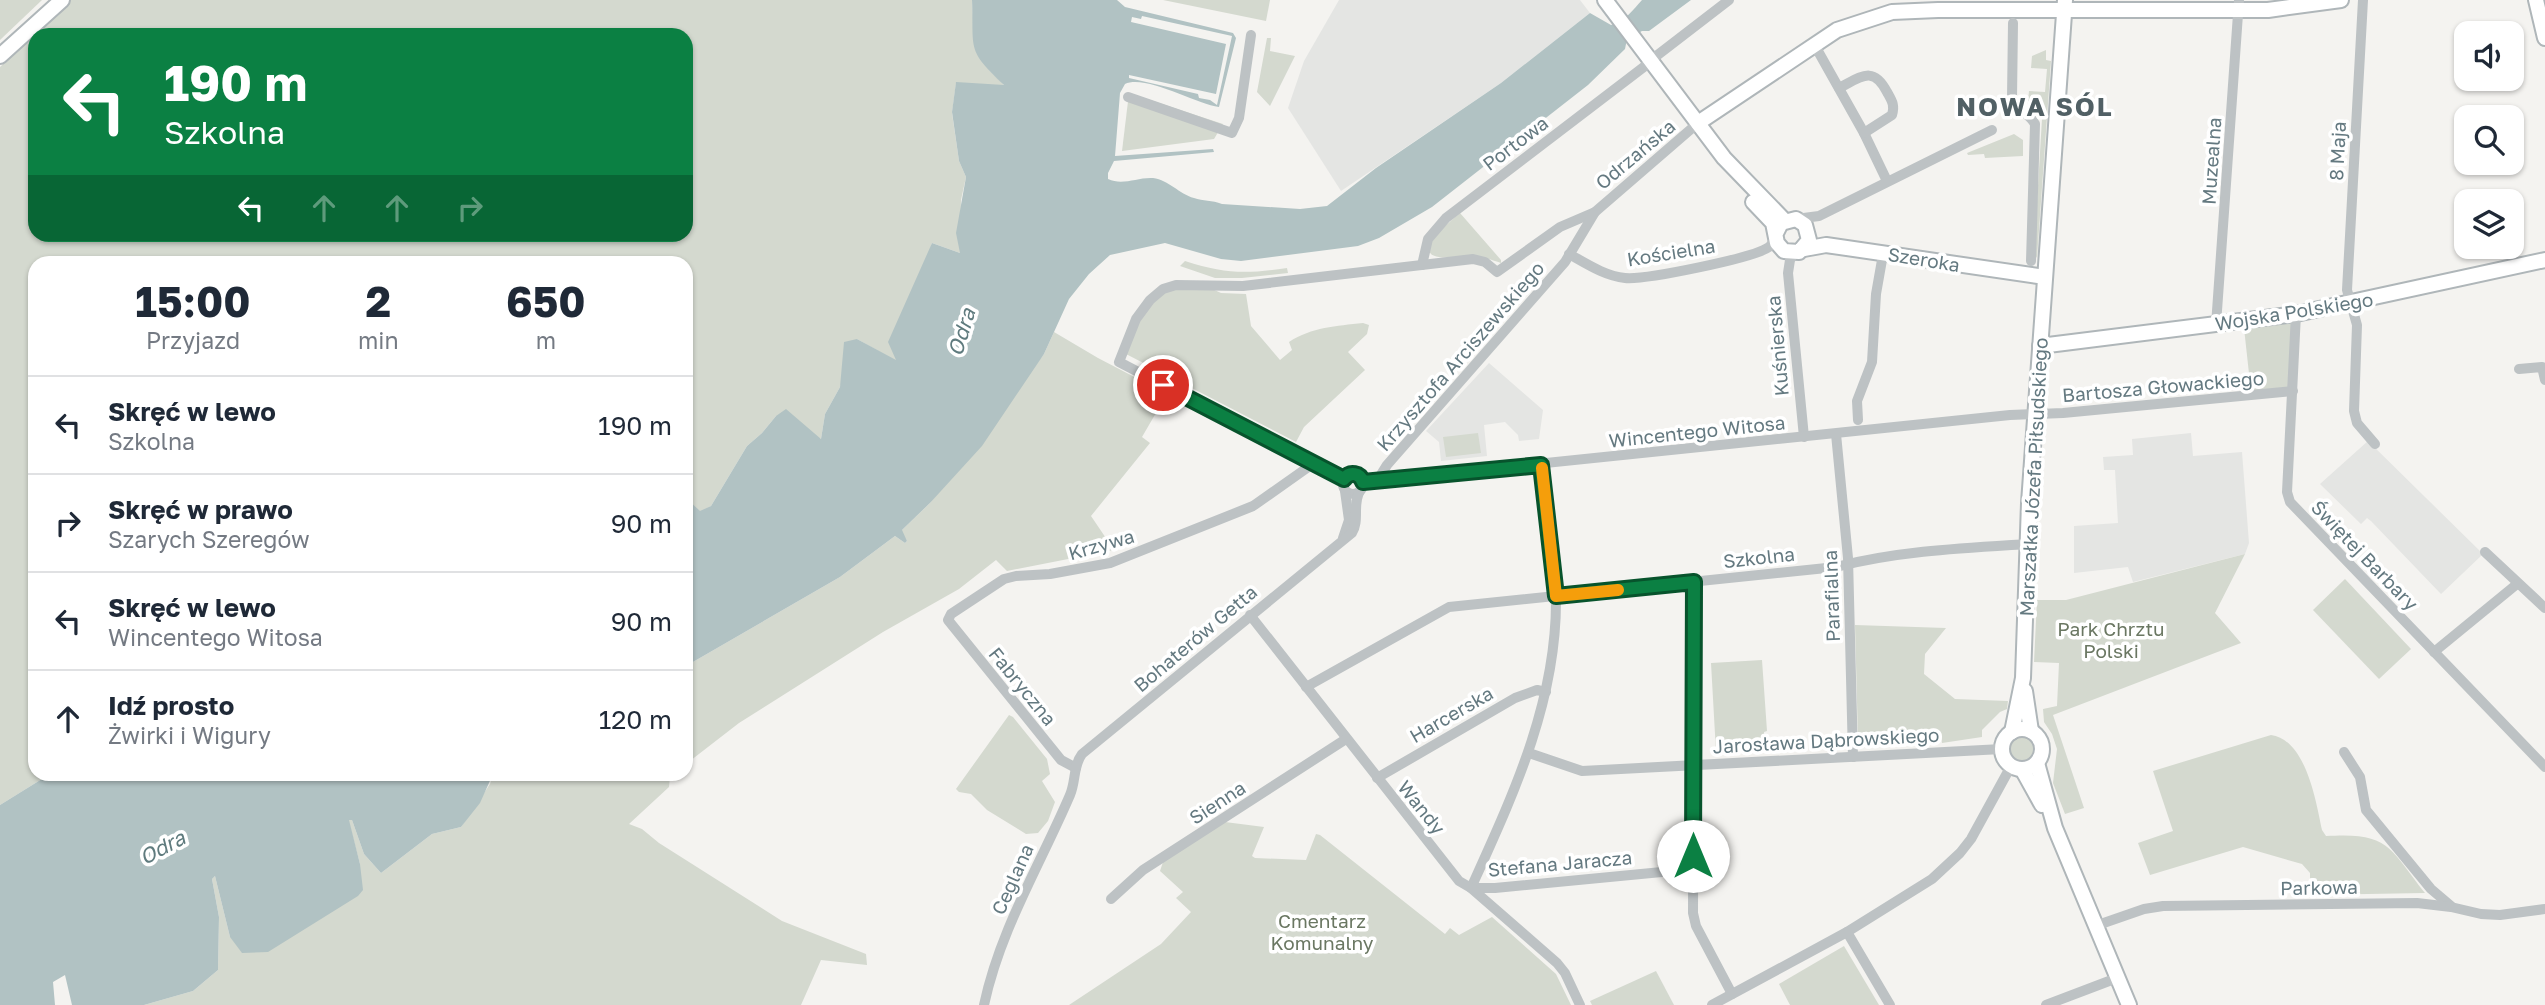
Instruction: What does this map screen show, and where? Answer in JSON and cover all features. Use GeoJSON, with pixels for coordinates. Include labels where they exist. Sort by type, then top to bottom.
{"type":"FeatureCollection","features":[{"type":"Feature","properties":{"kind":"street"},"geometry":{"type":"LineString","coordinates":[[31,28],[62,0]]}},
{"type":"Feature","properties":{"kind":"street"},"geometry":{"type":"LineString","coordinates":[[1605,0],[1734,170],[1754,203],[1773,223],[1775,235],[1784,251],[1799,251],[1819,216]]}},
{"type":"Feature","properties":{"kind":"street","name":"Portowa"},"geometry":{"type":"LineString","coordinates":[[1422,265],[1428,239],[1446,218],[1729,0]]}},
{"type":"Feature","properties":{"kind":"street"},"geometry":{"type":"LineString","coordinates":[[1698,123],[1837,30],[1892,6],[1938,10],[2064,6],[2239,6],[2268,10],[2341,0]]}},
{"type":"Feature","properties":{"kind":"street","name":"8 Maja"},"geometry":{"type":"LineString","coordinates":[[2362,0],[2347,290],[2357,325],[2354,411],[2357,423],[2375,444]]}},
{"type":"Feature","properties":{"kind":"street"},"geometry":{"type":"LineString","coordinates":[[2536,0],[2545,38]]}},
{"type":"Feature","properties":{"kind":"street","name":"Marszałka Józefa Piłsudskiego"},"geometry":{"type":"LineString","coordinates":[[2012,732],[2023,678],[2027,544],[2064,6]]}},
{"type":"Feature","properties":{"kind":"street","name":"Muzealna"},"geometry":{"type":"LineString","coordinates":[[2216,325],[2239,6]]}},
{"type":"Feature","properties":{"kind":"street"},"geometry":{"type":"LineString","coordinates":[[2013,23],[2012,98],[2018,108],[2031,116],[2035,124],[2031,261]]}},
{"type":"Feature","properties":{"kind":"street"},"geometry":{"type":"LineString","coordinates":[[0,56],[28,31]]}},
{"type":"Feature","properties":{"kind":"street"},"geometry":{"type":"LineString","coordinates":[[1128,97],[1232,133],[1239,118],[1251,35]]}},
{"type":"Feature","properties":{"kind":"street"},"geometry":{"type":"LineString","coordinates":[[1814,44],[1864,133],[1887,181]]}},
{"type":"Feature","properties":{"kind":"street"},"geometry":{"type":"LineString","coordinates":[[1839,88],[1866,75],[1881,80],[1894,104],[1892,115],[1864,133]]}},
{"type":"Feature","properties":{"kind":"street","name":"Odrzańska"},"geometry":{"type":"LineString","coordinates":[[1422,265],[1473,259],[1485,262],[1497,272],[1560,227],[1595,212],[1698,123]]}},
{"type":"Feature","properties":{"kind":"street"},"geometry":{"type":"LineString","coordinates":[[1775,235],[1777,228],[1791,220],[1819,216],[1992,130]]}},
{"type":"Feature","properties":{"kind":"street"},"geometry":{"type":"LineString","coordinates":[[1734,170],[1791,220],[1805,225],[1809,234]]}},
{"type":"Feature","properties":{"kind":"street","name":"Odrzańska"},"geometry":{"type":"LineString","coordinates":[[1570,254],[1595,212]]}},
{"type":"Feature","properties":{"kind":"street","name":"Kościelna"},"geometry":{"type":"LineString","coordinates":[[1570,254],[1598,270],[1626,278],[1716,264],[1749,255],[1770,246],[1775,235]]}},
{"type":"Feature","properties":{"kind":"street","name":"Szeroka"},"geometry":{"type":"LineString","coordinates":[[1799,251],[1826,245],[2045,277]]}},
{"type":"Feature","properties":{"kind":"street","name":"Kuśnierska"},"geometry":{"type":"LineString","coordinates":[[1799,251],[1790,260],[1788,273],[1804,437]]}},
{"type":"Feature","properties":{"kind":"street","name":"Krzysztofa Arciszewskiego"},"geometry":{"type":"LineString","coordinates":[[1377,481],[1387,465],[1570,254]]}},
{"type":"Feature","properties":{"kind":"street"},"geometry":{"type":"LineString","coordinates":[[1858,420],[1857,401],[1872,362],[1882,260]]}},
{"type":"Feature","properties":{"kind":"street","name":"Wojska Polskiego"},"geometry":{"type":"LineString","coordinates":[[2040,346],[2296,314],[2545,260]]}},
{"type":"Feature","properties":{"kind":"street"},"geometry":{"type":"LineString","coordinates":[[1344,479],[1119,362],[1136,319],[1150,300],[1163,289],[1176,285],[1243,286],[1422,265]]}},
{"type":"Feature","properties":{"kind":"street","name":"Świętej Barbary"},"geometry":{"type":"LineString","coordinates":[[2296,314],[2287,492],[2290,502],[2545,767]]}},
{"type":"Feature","properties":{"kind":"street"},"geometry":{"type":"LineString","coordinates":[[2519,369],[2542,367],[2545,380]]}},
{"type":"Feature","properties":{"kind":"street","name":"Bartosza Głowackiego"},"geometry":{"type":"LineString","coordinates":[[2035,414],[2293,391]]}},
{"type":"Feature","properties":{"kind":"street","name":"Wincentego Witosa"},"geometry":{"type":"LineString","coordinates":[[1362,487],[1377,481],[2035,414]]}},
{"type":"Feature","properties":{"kind":"street","name":"Parafialna"},"geometry":{"type":"LineString","coordinates":[[1836,434],[1848,564],[1853,757]]}},
{"type":"Feature","properties":{"kind":"street","name":"Krzywa"},"geometry":{"type":"LineString","coordinates":[[948,620],[951,614],[1004,579],[1050,575],[1110,563],[1253,506],[1314,463]]}},
{"type":"Feature","properties":{"kind":"street"},"geometry":{"type":"LineString","coordinates":[[1471,888],[1530,753],[1546,692],[1556,596],[1541,465]]}},
{"type":"Feature","properties":{"kind":"street"},"geometry":{"type":"LineString","coordinates":[[1343,538],[1349,520],[1343,485],[1344,479],[1349,474],[1360,476],[1362,487],[1354,494],[1345,491]]}},
{"type":"Feature","properties":{"kind":"street","name":"Bohaterów Getta"},"geometry":{"type":"LineString","coordinates":[[1076,768],[1077,760],[1082,754],[1352,533],[1355,527],[1356,497],[1362,487]]}},
{"type":"Feature","properties":{"kind":"street","name":"Szkolna"},"geometry":{"type":"LineString","coordinates":[[1306,687],[1449,607],[1694,582],[1989,546],[2027,544]]}},
{"type":"Feature","properties":{"kind":"street"},"geometry":{"type":"LineString","coordinates":[[2485,552],[2545,608]]}},
{"type":"Feature","properties":{"kind":"street"},"geometry":{"type":"LineString","coordinates":[[1694,582],[1694,920],[1732,994]]}},
{"type":"Feature","properties":{"kind":"street"},"geometry":{"type":"LineString","coordinates":[[2434,652],[2517,584]]}},
{"type":"Feature","properties":{"kind":"street","name":"Wandy"},"geometry":{"type":"LineString","coordinates":[[1250,615],[1459,881],[1471,888],[1557,963],[1565,973],[1580,1005]]}},
{"type":"Feature","properties":{"kind":"street","name":"Fabryczna"},"geometry":{"type":"LineString","coordinates":[[948,620],[1061,760],[1076,768]]}},
{"type":"Feature","properties":{"kind":"street","name":"Marszałka Józefa Piłsudskiego"},"geometry":{"type":"LineString","coordinates":[[2023,678],[2031,731]]}},
{"type":"Feature","properties":{"kind":"street","name":"Harcerska"},"geometry":{"type":"LineString","coordinates":[[1377,778],[1515,698],[1537,690],[1546,692]]}},
{"type":"Feature","properties":{"kind":"street"},"geometry":{"type":"LineString","coordinates":[[2017,768],[2028,768],[2037,763],[2042,754],[2037,735],[2031,731],[2018,729],[2012,732],[2002,749],[2004,757],[2017,768],[2055,828]]}},
{"type":"Feature","properties":{"kind":"street","name":"Sienna"},"geometry":{"type":"LineString","coordinates":[[1111,899],[1143,870],[1346,739]]}},
{"type":"Feature","properties":{"kind":"street","name":"Jarosława Dąbrowskiego"},"geometry":{"type":"LineString","coordinates":[[1530,753],[1577,771],[2002,749]]}},
{"type":"Feature","properties":{"kind":"street"},"geometry":{"type":"LineString","coordinates":[[2344,752],[2360,777],[2366,810],[2431,889],[2451,906]]}},
{"type":"Feature","properties":{"kind":"street"},"geometry":{"type":"LineString","coordinates":[[2037,763],[2055,828],[2129,1005]]}},
{"type":"Feature","properties":{"kind":"street","name":"Ceglana"},"geometry":{"type":"LineString","coordinates":[[984,1005],[996,958],[1072,792],[1076,768]]}},
{"type":"Feature","properties":{"kind":"street"},"geometry":{"type":"LineString","coordinates":[[1712,1005],[1847,932],[1931,879],[1960,853],[2017,768]]}},
{"type":"Feature","properties":{"kind":"street","name":"Stefana Jaracza"},"geometry":{"type":"LineString","coordinates":[[1471,888],[1693,869]]}},
{"type":"Feature","properties":{"kind":"street","name":"Parkowa"},"geometry":{"type":"LineString","coordinates":[[2095,926],[2144,909],[2163,906],[2417,903],[2500,915],[2545,909]]}},
{"type":"Feature","properties":{"kind":"street"},"geometry":{"type":"LineString","coordinates":[[1847,932],[1890,1005]]}},
{"type":"Feature","properties":{"kind":"street"},"geometry":{"type":"LineString","coordinates":[[2046,1005],[2117,978]]}},
{"type":"Feature","properties":{"kind":"shaded area"},"geometry":{"type":"Polygon","coordinates":[[[1339,0],[1580,0],[1590,13],[1501,83],[1341,191],[1288,108],[1304,61],[1339,0]]]}},
{"type":"Feature","properties":{"kind":"shaded area"},"geometry":{"type":"Polygon","coordinates":[[[1489,363],[1543,410],[1539,439],[1519,441],[1518,435],[1505,422],[1484,425],[1487,456],[1441,461],[1439,442],[1426,431],[1489,363]]]}},
{"type":"Feature","properties":{"kind":"shaded area"},"geometry":{"type":"Polygon","coordinates":[[[2191,433],[2193,456],[2242,452],[2249,543],[2245,554],[2133,582],[2128,567],[2074,573],[2074,526],[2118,523],[2115,470],[2104,470],[2103,457],[2133,455],[2132,439],[2191,433]]]}},
{"type":"Feature","properties":{"kind":"shaded area"},"geometry":{"type":"Polygon","coordinates":[[[2368,441],[2483,554],[2441,594],[2371,521],[2367,518],[2361,524],[2320,484],[2368,441]]]}},
{"type":"Feature","properties":{"kind":"green space"},"geometry":{"type":"Polygon","coordinates":[[[0,0],[42,0],[0,40],[0,0]]]}},
{"type":"Feature","properties":{"kind":"green space"},"geometry":{"type":"Polygon","coordinates":[[[71,0],[972,0],[973,17],[989,70],[1005,86],[956,83],[952,113],[959,161],[966,177],[961,200],[960,253],[932,243],[896,361],[857,339],[840,387],[825,414],[821,439],[776,416],[747,446],[711,506],[700,512],[693,505],[693,256],[28,256],[28,781],[39,781],[0,805],[0,67],[28,41],[28,242],[693,242],[693,28],[41,28],[71,0]]]}},
{"type":"Feature","properties":{"kind":"green space"},"geometry":{"type":"Polygon","coordinates":[[[1163,0],[1270,0],[1266,21],[1163,0]]]}},
{"type":"Feature","properties":{"kind":"green space"},"geometry":{"type":"Polygon","coordinates":[[[1267,38],[1271,38],[1270,51],[1295,56],[1270,106],[1257,92],[1267,38]]]}},
{"type":"Feature","properties":{"kind":"green space"},"geometry":{"type":"Polygon","coordinates":[[[2046,50],[2046,60],[2051,61],[2037,258],[2034,253],[2043,102],[2028,101],[2029,91],[2045,92],[2047,69],[2031,68],[2032,56],[2046,50]]]}},
{"type":"Feature","properties":{"kind":"green space"},"geometry":{"type":"Polygon","coordinates":[[[1129,93],[1223,124],[1214,139],[1122,151],[1129,93]]]}},
{"type":"Feature","properties":{"kind":"green space"},"geometry":{"type":"Polygon","coordinates":[[[2014,134],[2023,140],[2023,156],[1985,158],[1984,154],[1967,153],[2014,134]]]}},
{"type":"Feature","properties":{"kind":"green space"},"geometry":{"type":"Polygon","coordinates":[[[1460,213],[1501,263],[1476,256],[1439,257],[1431,254],[1431,243],[1460,213]]]}},
{"type":"Feature","properties":{"kind":"green space"},"geometry":{"type":"Polygon","coordinates":[[[1185,261],[1224,271],[1287,268],[1288,273],[1215,278],[1180,266],[1185,261]]]}},
{"type":"Feature","properties":{"kind":"green space"},"geometry":{"type":"Polygon","coordinates":[[[1179,288],[1210,288],[1221,293],[1246,294],[1251,326],[1280,360],[1292,350],[1289,342],[1306,333],[1343,325],[1369,325],[1367,334],[1348,352],[1365,370],[1304,427],[1296,442],[1126,354],[1142,317],[1154,300],[1179,288]]]}},
{"type":"Feature","properties":{"kind":"green space"},"geometry":{"type":"Polygon","coordinates":[[[2293,322],[2290,389],[2251,392],[2244,328],[2293,322]]]}},
{"type":"Feature","properties":{"kind":"green space"},"geometry":{"type":"Polygon","coordinates":[[[1054,332],[1167,394],[1142,437],[1150,443],[1091,516],[1114,550],[1007,571],[996,560],[959,589],[883,632],[739,723],[693,759],[693,662],[840,577],[895,536],[905,543],[907,541],[901,531],[930,503],[1044,354],[1054,332]]]}},
{"type":"Feature","properties":{"kind":"green space"},"geometry":{"type":"Polygon","coordinates":[[[1478,433],[1481,453],[1446,457],[1443,437],[1478,433]]]}},
{"type":"Feature","properties":{"kind":"green space","name":"Park Chrztu Polski"},"geometry":{"type":"Polygon","coordinates":[[[2245,554],[2215,613],[2241,643],[2053,715],[2084,808],[2065,814],[2053,783],[2057,749],[2044,722],[2043,709],[2057,706],[2059,663],[2034,662],[2037,600],[2066,600],[2245,554]]]}},
{"type":"Feature","properties":{"kind":"green space"},"geometry":{"type":"Polygon","coordinates":[[[2345,579],[2411,649],[2379,679],[2313,610],[2345,579]]]}},
{"type":"Feature","properties":{"kind":"green space"},"geometry":{"type":"Polygon","coordinates":[[[1855,625],[1946,628],[1925,654],[1924,674],[1955,699],[2008,701],[2007,709],[2000,712],[1982,730],[1982,737],[1942,743],[1941,736],[1858,740],[1855,625]]]}},
{"type":"Feature","properties":{"kind":"green space"},"geometry":{"type":"Polygon","coordinates":[[[1762,660],[1767,731],[1764,732],[1765,750],[1716,752],[1711,663],[1762,660]]]}},
{"type":"Feature","properties":{"kind":"green space"},"geometry":{"type":"Polygon","coordinates":[[[1009,715],[1047,759],[1050,774],[1042,781],[1055,802],[1048,821],[1038,833],[1026,834],[987,810],[971,794],[956,789],[1009,715]]]}},
{"type":"Feature","properties":{"kind":"green space"},"geometry":{"type":"Polygon","coordinates":[[[2271,735],[2283,739],[2301,760],[2326,836],[2347,835],[2376,840],[2394,854],[2425,893],[2310,895],[2310,873],[2302,864],[2243,847],[2150,875],[2138,843],[2173,831],[2153,771],[2271,735]]]}},
{"type":"Feature","properties":{"kind":"green space"},"geometry":{"type":"Polygon","coordinates":[[[2023,736],[2032,740],[2036,749],[2032,758],[2023,762],[2014,758],[2010,749],[2014,740],[2023,736]]]}},
{"type":"Feature","properties":{"kind":"green space"},"geometry":{"type":"Polygon","coordinates":[[[491,781],[670,781],[669,787],[629,824],[642,829],[659,843],[782,921],[866,954],[867,965],[821,960],[801,1005],[144,1005],[193,991],[218,970],[219,917],[212,879],[215,876],[230,937],[360,864],[348,819],[352,820],[364,854],[381,873],[432,834],[461,827],[491,781]]]}},
{"type":"Feature","properties":{"kind":"green space","name":"Cmentarz Komunalny"},"geometry":{"type":"Polygon","coordinates":[[[1225,822],[1264,827],[1252,856],[1255,858],[1306,860],[1316,834],[1320,835],[1445,934],[1450,928],[1459,935],[1492,917],[1556,974],[1571,1005],[1069,1005],[1161,944],[1191,912],[1176,898],[1183,892],[1160,871],[1163,862],[1225,822]]]}},
{"type":"Feature","properties":{"kind":"green space"},"geometry":{"type":"Polygon","coordinates":[[[1844,946],[1879,1005],[1790,1005],[1779,984],[1844,946]]]}},
{"type":"Feature","properties":{"kind":"green space"},"geometry":{"type":"Polygon","coordinates":[[[1656,971],[1674,1005],[1592,1005],[1590,1001],[1656,971]]]}},
{"type":"Feature","properties":{"kind":"water","name":"Odra"},"geometry":{"type":"Polygon","coordinates":[[[972,0],[1117,0],[1125,7],[1233,33],[1236,38],[1219,107],[1145,83],[1125,84],[1120,93],[1115,156],[1213,149],[1214,152],[1114,161],[1108,179],[1119,182],[1153,178],[1197,199],[1222,204],[1300,209],[1327,206],[1376,168],[1501,83],[1590,13],[1611,25],[1632,12],[1642,0],[1691,0],[1649,31],[1642,31],[1627,39],[1625,49],[1588,85],[1432,207],[1379,238],[1358,246],[1241,261],[1221,259],[1165,243],[1110,255],[1089,274],[1069,299],[1044,354],[982,446],[902,530],[907,541],[905,543],[895,536],[840,577],[693,662],[693,504],[700,511],[711,506],[747,446],[786,409],[821,439],[825,414],[840,387],[844,342],[857,339],[896,360],[888,342],[932,243],[960,253],[956,233],[966,177],[959,161],[952,112],[956,82],[1004,85],[983,64],[974,48],[972,0]]]}},
{"type":"Feature","properties":{"kind":"water","name":"Odra"},"geometry":{"type":"Polygon","coordinates":[[[39,781],[490,781],[480,803],[461,827],[432,834],[381,873],[364,854],[352,820],[349,820],[360,864],[363,890],[358,896],[268,952],[242,953],[230,937],[215,876],[212,879],[219,917],[218,970],[193,991],[144,1005],[72,1005],[65,975],[53,982],[55,1005],[0,1005],[0,805],[39,781]]]}},
{"type":"Feature","properties":{"kind":"pier"},"geometry":{"type":"Polygon","coordinates":[[[1142,16],[1232,36],[1217,105],[1210,100],[1199,98],[1198,94],[1129,78],[1129,75],[1216,94],[1226,44],[1131,22],[1132,17],[1141,19],[1142,16]]]}},
{"type":"Feature","properties":{"kind":"slow traffic"},"geometry":{"type":"LineString","coordinates":[[1542,468],[1556,596],[1618,590]]}},
{"type":"Feature","properties":{"kind":"district","name":"NOWA SÓL"},"geometry":{"type":"Point","coordinates":[2035,106]}},
{"type":"Feature","properties":{"kind":"route"},"geometry":{"type":"LineString","coordinates":[[1163,385],[1344,479],[1352,473],[1360,476],[1363,482],[1541,465],[1556,596],[1694,582],[1693,856]]}}]}
